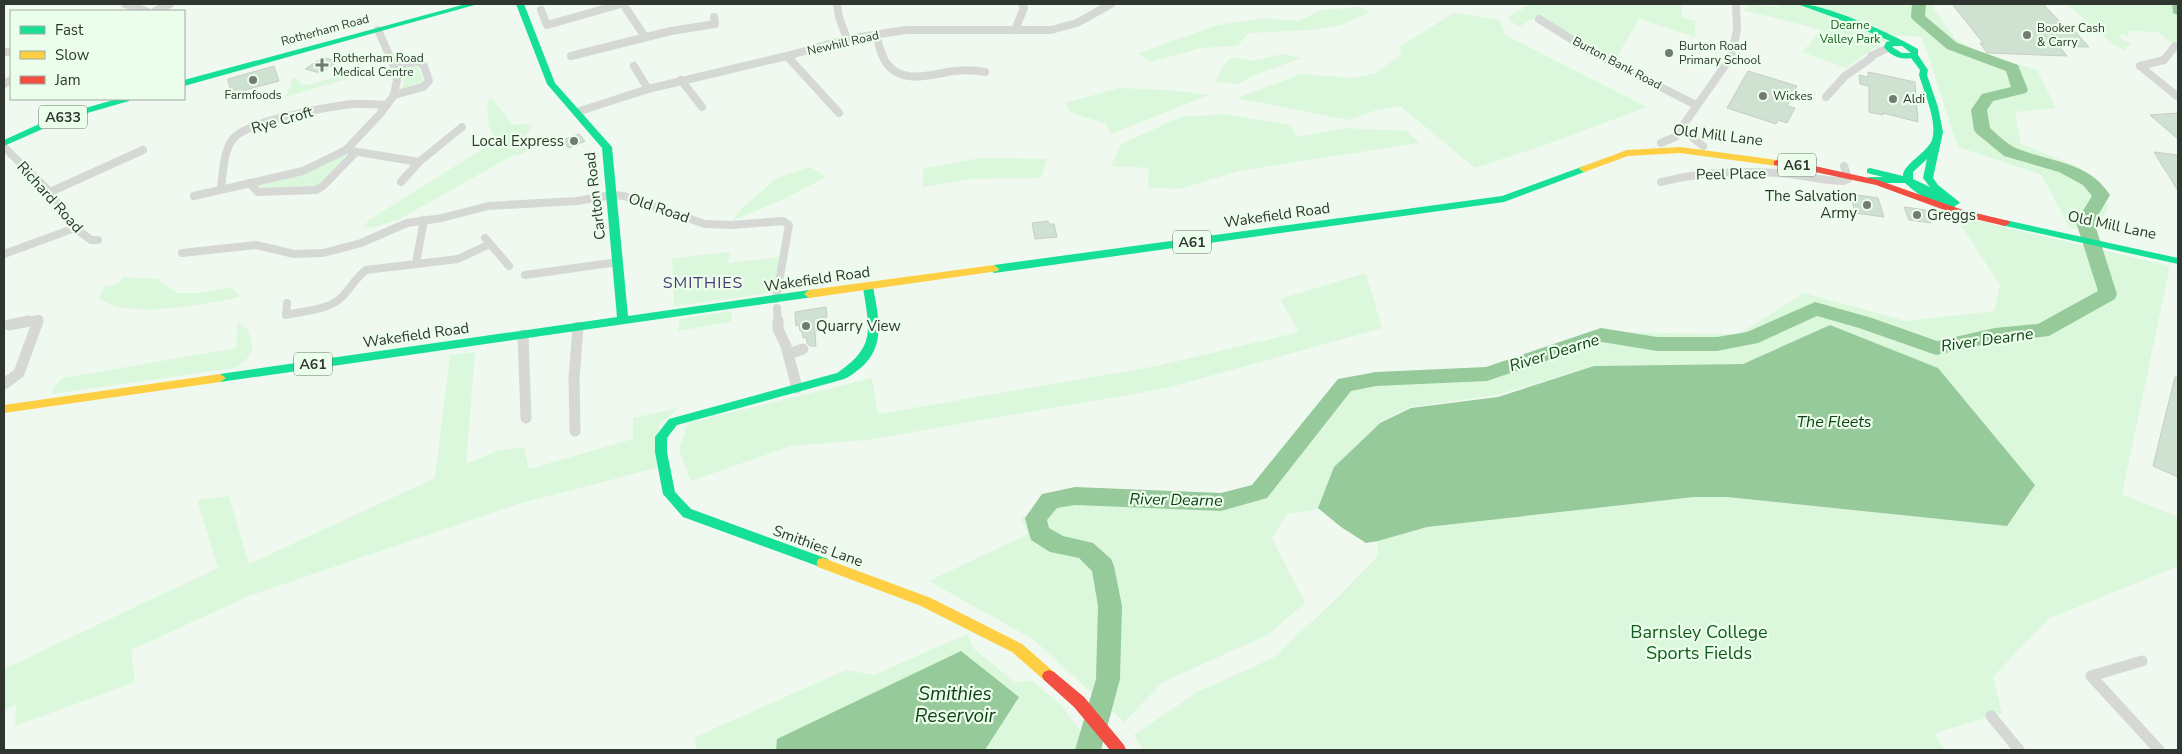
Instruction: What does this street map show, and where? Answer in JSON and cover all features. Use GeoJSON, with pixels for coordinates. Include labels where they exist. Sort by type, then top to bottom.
{"type":"FeatureCollection","features":[{"type":"Feature","properties":{"kind":"main road","name":"Rotherham Road"},"geometry":{"type":"LineString","coordinates":[[185,83],[474,4]]}},
{"type":"Feature","properties":{"kind":"main road","name":"Carlton Road"},"geometry":{"type":"LineString","coordinates":[[520,4],[551,84],[607,147],[623,320]]}},
{"type":"Feature","properties":{"kind":"main road"},"geometry":{"type":"LineString","coordinates":[[1801,4],[1874,32],[1924,70],[1923,75],[1937,118],[1937,141],[1933,161],[1927,171],[1919,176],[1908,179],[1869,180]]}},
{"type":"Feature","properties":{"kind":"main road"},"geometry":{"type":"LineString","coordinates":[[1893,45],[1914,49],[1916,52],[1906,56]]}},
{"type":"Feature","properties":{"kind":"main road","name":"A633"},"geometry":{"type":"LineString","coordinates":[[4,143],[60,118],[123,100]]}},
{"type":"Feature","properties":{"kind":"main road"},"geometry":{"type":"LineString","coordinates":[[1937,141],[1924,157],[1908,171],[1908,179],[1920,192],[1961,212]]}},
{"type":"Feature","properties":{"kind":"main road","name":"Old Mill Lane"},"geometry":{"type":"LineString","coordinates":[[1628,153],[1636,147],[1661,143],[1703,146],[1908,179],[1953,202],[1974,210],[2074,235]]}},
{"type":"Feature","properties":{"kind":"main road","name":"Old Mill Lane"},"geometry":{"type":"LineString","coordinates":[[1628,153],[1680,150],[1845,170],[1939,206],[1961,212],[2178,255]]}},
{"type":"Feature","properties":{"kind":"main road","name":"Wakefield Road"},"geometry":{"type":"LineString","coordinates":[[4,409],[623,320],[777,304],[868,287],[1504,199],[1628,153]]}},
{"type":"Feature","properties":{"kind":"main road"},"geometry":{"type":"LineString","coordinates":[[1927,171],[1928,178],[1934,187],[1953,202]]}},
{"type":"Feature","properties":{"kind":"main road","name":"Old Mill Lane"},"geometry":{"type":"LineString","coordinates":[[2097,240],[2178,261]]}},
{"type":"Feature","properties":{"kind":"main road","name":"Smithies Lane"},"geometry":{"type":"LineString","coordinates":[[868,287],[873,344],[864,362],[841,376],[673,422],[662,437],[661,452],[669,494],[678,506],[687,513],[702,520],[926,602],[1017,648],[1079,702],[1116,746]]}},
{"type":"Feature","properties":{"kind":"street"},"geometry":{"type":"LineString","coordinates":[[125,4],[143,10]]}},
{"type":"Feature","properties":{"kind":"street"},"geometry":{"type":"LineString","coordinates":[[157,10],[170,4]]}},
{"type":"Feature","properties":{"kind":"street"},"geometry":{"type":"LineString","coordinates":[[541,10],[548,25],[622,4],[645,37]]}},
{"type":"Feature","properties":{"kind":"street"},"geometry":{"type":"LineString","coordinates":[[837,4],[839,17],[848,39]]}},
{"type":"Feature","properties":{"kind":"street"},"geometry":{"type":"LineString","coordinates":[[1015,30],[1024,8],[1022,4]]}},
{"type":"Feature","properties":{"kind":"street","name":"Newhill Road"},"geometry":{"type":"LineString","coordinates":[[577,112],[648,88],[787,56],[848,39],[919,29],[1015,30],[1060,28],[1089,18],[1111,4]]}},
{"type":"Feature","properties":{"kind":"street"},"geometry":{"type":"LineString","coordinates":[[1661,143],[1675,137],[1731,58],[1737,30],[1736,4]]}},
{"type":"Feature","properties":{"kind":"street"},"geometry":{"type":"LineString","coordinates":[[571,56],[645,37],[715,24],[714,17]]}},
{"type":"Feature","properties":{"kind":"street","name":"Burton Bank Road"},"geometry":{"type":"LineString","coordinates":[[1539,19],[1592,52],[1696,105]]}},
{"type":"Feature","properties":{"kind":"street"},"geometry":{"type":"LineString","coordinates":[[194,196],[304,172],[346,150],[394,95],[397,80],[394,66],[378,30]]}},
{"type":"Feature","properties":{"kind":"street"},"geometry":{"type":"LineString","coordinates":[[876,35],[887,64],[894,72],[901,75],[930,75],[972,70],[985,72]]}},
{"type":"Feature","properties":{"kind":"street"},"geometry":{"type":"LineString","coordinates":[[1826,98],[1845,76],[1872,56],[1893,45]]}},
{"type":"Feature","properties":{"kind":"street"},"geometry":{"type":"LineString","coordinates":[[2175,46],[2164,60],[2140,66],[2178,98]]}},
{"type":"Feature","properties":{"kind":"street"},"geometry":{"type":"LineString","coordinates":[[787,56],[839,113]]}},
{"type":"Feature","properties":{"kind":"street"},"geometry":{"type":"LineString","coordinates":[[1871,58],[1906,56]]}},
{"type":"Feature","properties":{"kind":"street"},"geometry":{"type":"LineString","coordinates":[[394,66],[415,60],[421,62],[424,64],[429,81],[423,87],[394,95]]}},
{"type":"Feature","properties":{"kind":"street"},"geometry":{"type":"LineString","coordinates":[[634,66],[648,88]]}},
{"type":"Feature","properties":{"kind":"street"},"geometry":{"type":"LineString","coordinates":[[681,80],[702,107]]}},
{"type":"Feature","properties":{"kind":"street"},"geometry":{"type":"LineString","coordinates":[[2168,89],[2178,89]]}},
{"type":"Feature","properties":{"kind":"street","name":"Rye Croft"},"geometry":{"type":"LineString","coordinates":[[221,189],[230,146],[236,135],[310,111],[354,104],[387,105]]}},
{"type":"Feature","properties":{"kind":"street"},"geometry":{"type":"LineString","coordinates":[[1685,123],[1687,133],[1703,146]]}},
{"type":"Feature","properties":{"kind":"street"},"geometry":{"type":"LineString","coordinates":[[401,182],[419,162],[462,127]]}},
{"type":"Feature","properties":{"kind":"street","name":"Richard Road"},"geometry":{"type":"LineString","coordinates":[[4,147],[50,192],[75,228],[91,240],[98,240]]}},
{"type":"Feature","properties":{"kind":"street"},"geometry":{"type":"LineString","coordinates":[[50,192],[143,150]]}},
{"type":"Feature","properties":{"kind":"street"},"geometry":{"type":"LineString","coordinates":[[346,150],[355,153],[419,162]]}},
{"type":"Feature","properties":{"kind":"street"},"geometry":{"type":"LineString","coordinates":[[249,183],[258,192],[316,190],[323,186],[355,153]]}},
{"type":"Feature","properties":{"kind":"street","name":"Peel Place"},"geometry":{"type":"LineString","coordinates":[[1661,182],[1680,176],[1717,172],[1791,174],[1837,181],[1848,179],[1845,170]]}},
{"type":"Feature","properties":{"kind":"street","name":"Old Road"},"geometry":{"type":"LineString","coordinates":[[182,254],[256,245],[300,255],[323,253],[362,243],[393,228],[497,204],[577,201],[611,195],[632,198],[705,224],[731,225],[784,221],[789,225],[777,304]]}},
{"type":"Feature","properties":{"kind":"street"},"geometry":{"type":"LineString","coordinates":[[416,263],[424,220]]}},
{"type":"Feature","properties":{"kind":"street"},"geometry":{"type":"LineString","coordinates":[[4,254],[75,228]]}},
{"type":"Feature","properties":{"kind":"street"},"geometry":{"type":"LineString","coordinates":[[287,303],[286,315],[316,308],[341,298],[357,276],[366,270],[377,267],[400,267],[416,263],[458,259],[487,241],[509,266]]}},
{"type":"Feature","properties":{"kind":"street"},"geometry":{"type":"LineString","coordinates":[[217,259],[220,249]]}},
{"type":"Feature","properties":{"kind":"street"},"geometry":{"type":"LineString","coordinates":[[525,275],[618,262]]}},
{"type":"Feature","properties":{"kind":"street"},"geometry":{"type":"LineString","coordinates":[[777,304],[778,329],[788,354],[797,388]]}},
{"type":"Feature","properties":{"kind":"street"},"geometry":{"type":"LineString","coordinates":[[4,384],[19,373],[39,319],[9,325]]}},
{"type":"Feature","properties":{"kind":"street"},"geometry":{"type":"LineString","coordinates":[[575,431],[573,362],[578,327]]}},
{"type":"Feature","properties":{"kind":"street"},"geometry":{"type":"LineString","coordinates":[[523,335],[526,418]]}},
{"type":"Feature","properties":{"kind":"street"},"geometry":{"type":"LineString","coordinates":[[788,354],[803,349]]}},
{"type":"Feature","properties":{"kind":"street"},"geometry":{"type":"LineString","coordinates":[[2142,661],[2091,676],[2159,750]]}},
{"type":"Feature","properties":{"kind":"street"},"geometry":{"type":"LineString","coordinates":[[1991,716],[1997,731],[2019,750]]}},
{"type":"Feature","properties":{"kind":"green space"},"geometry":{"type":"Polygon","coordinates":[[[1530,4],[1681,4],[1682,17],[1695,21],[1695,37],[1639,19],[1615,60],[1542,17],[1532,19],[1519,27],[1507,18],[1530,4]]]}},
{"type":"Feature","properties":{"kind":"green space","name":"Dearne Valley Park"},"geometry":{"type":"Polygon","coordinates":[[[1781,4],[1936,4],[1933,8],[1955,39],[1983,54],[2037,70],[2056,108],[2015,112],[2021,144],[2078,167],[2096,179],[2108,207],[2096,233],[2069,227],[2042,175],[1958,147],[1922,37],[1894,35],[1846,68],[1802,52],[1822,30],[1743,10],[1751,5],[1778,7],[1781,4]]]}},
{"type":"Feature","properties":{"kind":"green space"},"geometry":{"type":"Polygon","coordinates":[[[2067,4],[2178,4],[2178,48],[2158,32],[2129,31],[2128,36],[2122,34],[2118,38],[2131,43],[2124,50],[2114,45],[2067,4]]]}},
{"type":"Feature","properties":{"kind":"green space"},"geometry":{"type":"Polygon","coordinates":[[[1360,7],[1370,12],[1342,25],[1314,30],[1249,33],[1237,46],[1201,48],[1151,62],[1139,53],[1218,25],[1262,18],[1298,21],[1322,10],[1360,7]]]}},
{"type":"Feature","properties":{"kind":"green space"},"geometry":{"type":"Polygon","coordinates":[[[1454,13],[1500,20],[1505,35],[1647,107],[1542,146],[1475,168],[1400,106],[1374,111],[1348,120],[1237,98],[1301,74],[1352,78],[1376,73],[1401,55],[1400,46],[1454,13]]]}},
{"type":"Feature","properties":{"kind":"green space"},"geometry":{"type":"Polygon","coordinates":[[[1283,54],[1302,58],[1255,75],[1238,84],[1216,82],[1221,68],[1232,57],[1253,61],[1283,54]]]}},
{"type":"Feature","properties":{"kind":"green space"},"geometry":{"type":"Polygon","coordinates":[[[340,64],[344,80],[285,97],[291,86],[292,77],[301,84],[309,85],[331,78],[336,67],[340,64]]]}},
{"type":"Feature","properties":{"kind":"green space"},"geometry":{"type":"Polygon","coordinates":[[[416,64],[424,81],[421,85],[400,91],[404,83],[400,67],[416,64]]]}},
{"type":"Feature","properties":{"kind":"green space"},"geometry":{"type":"Polygon","coordinates":[[[1119,88],[1169,90],[1209,95],[1111,134],[1106,124],[1072,113],[1065,103],[1119,88]]]}},
{"type":"Feature","properties":{"kind":"green space"},"geometry":{"type":"Polygon","coordinates":[[[492,99],[513,125],[526,124],[533,126],[525,136],[531,143],[523,154],[512,156],[398,220],[370,228],[363,227],[369,220],[497,140],[489,128],[487,102],[492,99]]]}},
{"type":"Feature","properties":{"kind":"green space"},"geometry":{"type":"Polygon","coordinates":[[[1224,114],[1291,125],[1297,137],[1344,128],[1407,131],[1419,143],[1238,171],[1180,189],[1148,188],[1149,168],[1111,166],[1121,144],[1181,117],[1224,114]]]}},
{"type":"Feature","properties":{"kind":"green space"},"geometry":{"type":"Polygon","coordinates":[[[343,155],[347,155],[319,185],[261,190],[256,186],[259,183],[313,170],[343,155]]]}},
{"type":"Feature","properties":{"kind":"green space"},"geometry":{"type":"Polygon","coordinates":[[[980,158],[1047,159],[1041,178],[972,179],[923,187],[923,169],[980,158]]]}},
{"type":"Feature","properties":{"kind":"green space"},"geometry":{"type":"Polygon","coordinates":[[[810,167],[826,177],[784,199],[732,221],[741,209],[777,178],[810,167]]]}},
{"type":"Feature","properties":{"kind":"green space","name":"Barnsley College Sports Fields"},"geometry":{"type":"Polygon","coordinates":[[[1954,215],[2170,266],[2122,494],[2178,517],[2178,566],[2048,619],[1993,677],[2002,713],[1935,733],[1944,750],[1143,750],[1134,735],[1197,692],[1273,658],[1336,599],[1378,556],[1378,541],[1427,527],[1694,497],[1727,497],[2007,526],[1830,325],[1743,364],[1594,366],[1497,395],[1410,407],[1380,422],[1334,467],[1318,509],[1287,514],[1272,538],[1305,603],[1267,635],[1163,682],[1124,722],[1034,640],[929,581],[1028,534],[1021,518],[1066,502],[1261,498],[1345,384],[1376,379],[1487,374],[1594,332],[1739,334],[1804,293],[1906,321],[1994,311],[2000,285],[1954,215]]]}},
{"type":"Feature","properties":{"kind":"green space"},"geometry":{"type":"Polygon","coordinates":[[[730,252],[728,263],[780,257],[772,293],[674,306],[672,258],[730,252]]]}},
{"type":"Feature","properties":{"kind":"green space"},"geometry":{"type":"Polygon","coordinates":[[[1366,273],[1382,328],[1167,388],[867,440],[791,446],[691,481],[679,450],[688,423],[872,378],[878,414],[1157,366],[1299,332],[1280,299],[1366,273]]]}},
{"type":"Feature","properties":{"kind":"green space"},"geometry":{"type":"Polygon","coordinates":[[[124,277],[157,279],[177,293],[201,293],[231,287],[238,293],[239,297],[166,309],[145,309],[126,308],[110,304],[99,297],[104,287],[117,284],[124,277]]]}},
{"type":"Feature","properties":{"kind":"green space"},"geometry":{"type":"Polygon","coordinates":[[[732,311],[731,322],[678,331],[680,319],[732,311]]]}},
{"type":"Feature","properties":{"kind":"green space"},"geometry":{"type":"Polygon","coordinates":[[[238,322],[248,330],[253,348],[246,360],[234,368],[52,394],[52,389],[63,378],[236,348],[238,322]]]}},
{"type":"Feature","properties":{"kind":"green space"},"geometry":{"type":"Polygon","coordinates":[[[475,352],[466,464],[497,451],[524,447],[529,469],[633,439],[633,418],[678,408],[659,426],[660,467],[518,504],[249,596],[131,650],[135,682],[15,726],[16,704],[4,711],[4,669],[218,568],[197,500],[229,496],[249,564],[435,478],[450,355],[475,352]]]}},
{"type":"Feature","properties":{"kind":"green space"},"geometry":{"type":"Polygon","coordinates":[[[967,634],[973,648],[1015,682],[1032,681],[1060,704],[1095,750],[985,750],[991,738],[961,651],[777,739],[776,750],[697,750],[695,737],[846,670],[874,675],[967,634]]]}},
{"type":"Feature","properties":{"kind":"water","name":"The Fleets"},"geometry":{"type":"Polygon","coordinates":[[[1830,325],[1938,368],[2035,485],[2007,526],[1727,497],[1694,497],[1427,527],[1366,543],[1341,527],[1318,508],[1334,467],[1380,423],[1411,408],[1498,397],[1594,366],[1743,364],[1830,325]]]}},
{"type":"Feature","properties":{"kind":"water","name":"Smithies Reservoir"},"geometry":{"type":"Polygon","coordinates":[[[961,651],[1019,697],[985,750],[776,750],[777,739],[961,651]]]}},
{"type":"Feature","properties":{"kind":"building","name":"Booker Cash & Carry"},"geometry":{"type":"Polygon","coordinates":[[[1952,4],[2043,4],[2064,26],[2070,26],[2089,47],[2059,46],[2067,56],[1987,53],[1980,43],[1984,44],[1952,4]]]}},
{"type":"Feature","properties":{"kind":"building","name":"Rotherham Road Medical Centre"},"geometry":{"type":"Polygon","coordinates":[[[323,57],[338,62],[320,73],[305,69],[323,57]]]}},
{"type":"Feature","properties":{"kind":"building","name":"Farmfoods"},"geometry":{"type":"Polygon","coordinates":[[[274,66],[279,81],[231,94],[228,79],[274,66]]]}},
{"type":"Feature","properties":{"kind":"building","name":"Wickes"},"geometry":{"type":"Polygon","coordinates":[[[1748,71],[1797,86],[1787,106],[1795,108],[1787,123],[1778,120],[1776,124],[1727,108],[1748,71]]]}},
{"type":"Feature","properties":{"kind":"building","name":"Aldi"},"geometry":{"type":"Polygon","coordinates":[[[1868,72],[1915,82],[1918,122],[1883,113],[1883,115],[1869,112],[1869,86],[1860,84],[1859,75],[1868,77],[1868,72]]]}},
{"type":"Feature","properties":{"kind":"building"},"geometry":{"type":"Polygon","coordinates":[[[2178,113],[2178,139],[2150,115],[2178,113]]]}},
{"type":"Feature","properties":{"kind":"building","name":"Local Express"},"geometry":{"type":"Polygon","coordinates":[[[579,134],[585,141],[569,148],[562,140],[579,134]]]}},
{"type":"Feature","properties":{"kind":"building"},"geometry":{"type":"Polygon","coordinates":[[[2154,152],[2178,155],[2178,191],[2154,152]]]}},
{"type":"Feature","properties":{"kind":"building","name":"The Salvation Army"},"geometry":{"type":"Polygon","coordinates":[[[1850,194],[1878,198],[1884,217],[1855,213],[1850,194]]]}},
{"type":"Feature","properties":{"kind":"building","name":"Greggs"},"geometry":{"type":"Polygon","coordinates":[[[1904,207],[1926,210],[1931,223],[1909,220],[1904,207]]]}},
{"type":"Feature","properties":{"kind":"building"},"geometry":{"type":"Polygon","coordinates":[[[1048,221],[1049,224],[1054,224],[1057,237],[1035,239],[1032,223],[1048,221]]]}},
{"type":"Feature","properties":{"kind":"building","name":"Quarry View"},"geometry":{"type":"Polygon","coordinates":[[[826,307],[827,317],[814,319],[816,346],[810,346],[807,343],[806,337],[803,338],[799,325],[796,326],[795,312],[826,307]]]}},
{"type":"Feature","properties":{"kind":"building"},"geometry":{"type":"Polygon","coordinates":[[[2175,377],[2178,377],[2178,477],[2153,466],[2175,377]]]}},
{"type":"Feature","properties":{"kind":"waterway","name":"River Dearne"},"geometry":{"type":"LineString","coordinates":[[1088,750],[1108,679],[1110,606],[1103,566],[1085,550],[1058,545],[1039,533],[1036,518],[1050,500],[1075,496],[1221,502],[1259,492],[1345,384],[1376,379],[1487,374],[1601,335],[1657,344],[1717,344],[1751,338],[1815,309],[1865,323],[1936,348],[1995,335],[2042,331],[2108,294],[2085,222],[2101,195],[2089,181],[2065,168],[2010,152],[1982,130],[1979,110],[1988,97],[2020,90],[2013,68],[1952,46],[1918,17],[1919,4]]}},
{"type":"Feature","properties":{"kind":"waterway"},"geometry":{"type":"LineString","coordinates":[[2176,4],[2177,13]]}},
{"type":"Feature","properties":{"kind":"traffic: fast"},"geometry":{"type":"LineString","coordinates":[[185,83],[474,4]]}},
{"type":"Feature","properties":{"kind":"traffic: fast"},"geometry":{"type":"LineString","coordinates":[[520,4],[551,84],[607,147],[623,320]]}},
{"type":"Feature","properties":{"kind":"traffic: fast"},"geometry":{"type":"LineString","coordinates":[[1801,4],[1836,15],[1901,43]]}},
{"type":"Feature","properties":{"kind":"traffic: fast"},"geometry":{"type":"LineString","coordinates":[[1894,43],[1904,44],[1915,51],[1915,54],[1907,56],[1897,54],[1888,47],[1889,44],[1894,43]]}},
{"type":"Feature","properties":{"kind":"traffic: fast"},"geometry":{"type":"LineString","coordinates":[[1914,55],[1924,70],[1923,75],[1934,107],[1938,132],[1928,178],[1950,200]]}},
{"type":"Feature","properties":{"kind":"traffic: fast"},"geometry":{"type":"LineString","coordinates":[[4,143],[60,118],[123,100]]}},
{"type":"Feature","properties":{"kind":"traffic: fast"},"geometry":{"type":"LineString","coordinates":[[1908,180],[1908,171],[1924,157],[1935,143]]}},
{"type":"Feature","properties":{"kind":"traffic: fast"},"geometry":{"type":"LineString","coordinates":[[994,269],[1504,199],[1584,169]]}},
{"type":"Feature","properties":{"kind":"traffic: fast"},"geometry":{"type":"LineString","coordinates":[[1870,171],[1908,180],[1955,203]]}},
{"type":"Feature","properties":{"kind":"traffic: fast"},"geometry":{"type":"LineString","coordinates":[[1869,180],[1908,180],[1920,192],[1951,208]]}},
{"type":"Feature","properties":{"kind":"traffic: fast"},"geometry":{"type":"LineString","coordinates":[[2005,223],[2178,261]]}},
{"type":"Feature","properties":{"kind":"traffic: fast"},"geometry":{"type":"LineString","coordinates":[[823,563],[687,513],[669,494],[661,452],[661,437],[673,422],[841,376],[855,367],[864,358],[873,338],[868,287]]}},
{"type":"Feature","properties":{"kind":"traffic: fast"},"geometry":{"type":"LineString","coordinates":[[220,378],[809,294]]}},
{"type":"Feature","properties":{"kind":"traffic: slow"},"geometry":{"type":"LineString","coordinates":[[1584,169],[1627,153],[1680,150],[1777,163]]}},
{"type":"Feature","properties":{"kind":"traffic: slow"},"geometry":{"type":"LineString","coordinates":[[809,294],[994,269]]}},
{"type":"Feature","properties":{"kind":"traffic: slow"},"geometry":{"type":"LineString","coordinates":[[4,409],[220,378]]}},
{"type":"Feature","properties":{"kind":"traffic: slow"},"geometry":{"type":"LineString","coordinates":[[823,563],[926,602],[1017,648],[1049,676]]}},
{"type":"Feature","properties":{"kind":"traffic: jam"},"geometry":{"type":"LineString","coordinates":[[1777,163],[1801,166],[1878,183],[1961,213],[2005,223]]}},
{"type":"Feature","properties":{"kind":"traffic: jam"},"geometry":{"type":"LineString","coordinates":[[1049,676],[1079,702],[1119,750]]}},
{"type":"Feature","properties":{"kind":"place","name":"Booker Cash & Carry"},"geometry":{"type":"Point","coordinates":[2027,35]}},
{"type":"Feature","properties":{"kind":"place","name":"Burton Road Primary School"},"geometry":{"type":"Point","coordinates":[1669,53]}},
{"type":"Feature","properties":{"kind":"place","name":"Rotherham Road Medical Centre"},"geometry":{"type":"Point","coordinates":[322,65]}},
{"type":"Feature","properties":{"kind":"place","name":"Farmfoods"},"geometry":{"type":"Point","coordinates":[253,80]}},
{"type":"Feature","properties":{"kind":"place","name":"Wickes"},"geometry":{"type":"Point","coordinates":[1763,96]}},
{"type":"Feature","properties":{"kind":"place","name":"Aldi"},"geometry":{"type":"Point","coordinates":[1893,99]}},
{"type":"Feature","properties":{"kind":"place","name":"Local Express"},"geometry":{"type":"Point","coordinates":[574,141]}},
{"type":"Feature","properties":{"kind":"place","name":"The Salvation Army"},"geometry":{"type":"Point","coordinates":[1867,205]}},
{"type":"Feature","properties":{"kind":"place","name":"Greggs"},"geometry":{"type":"Point","coordinates":[1917,215]}},
{"type":"Feature","properties":{"kind":"place","name":"Quarry View"},"geometry":{"type":"Point","coordinates":[806,326]}},
{"type":"Feature","properties":{"kind":"district","name":"SMITHIES"},"geometry":{"type":"Point","coordinates":[703,282]}}]}
